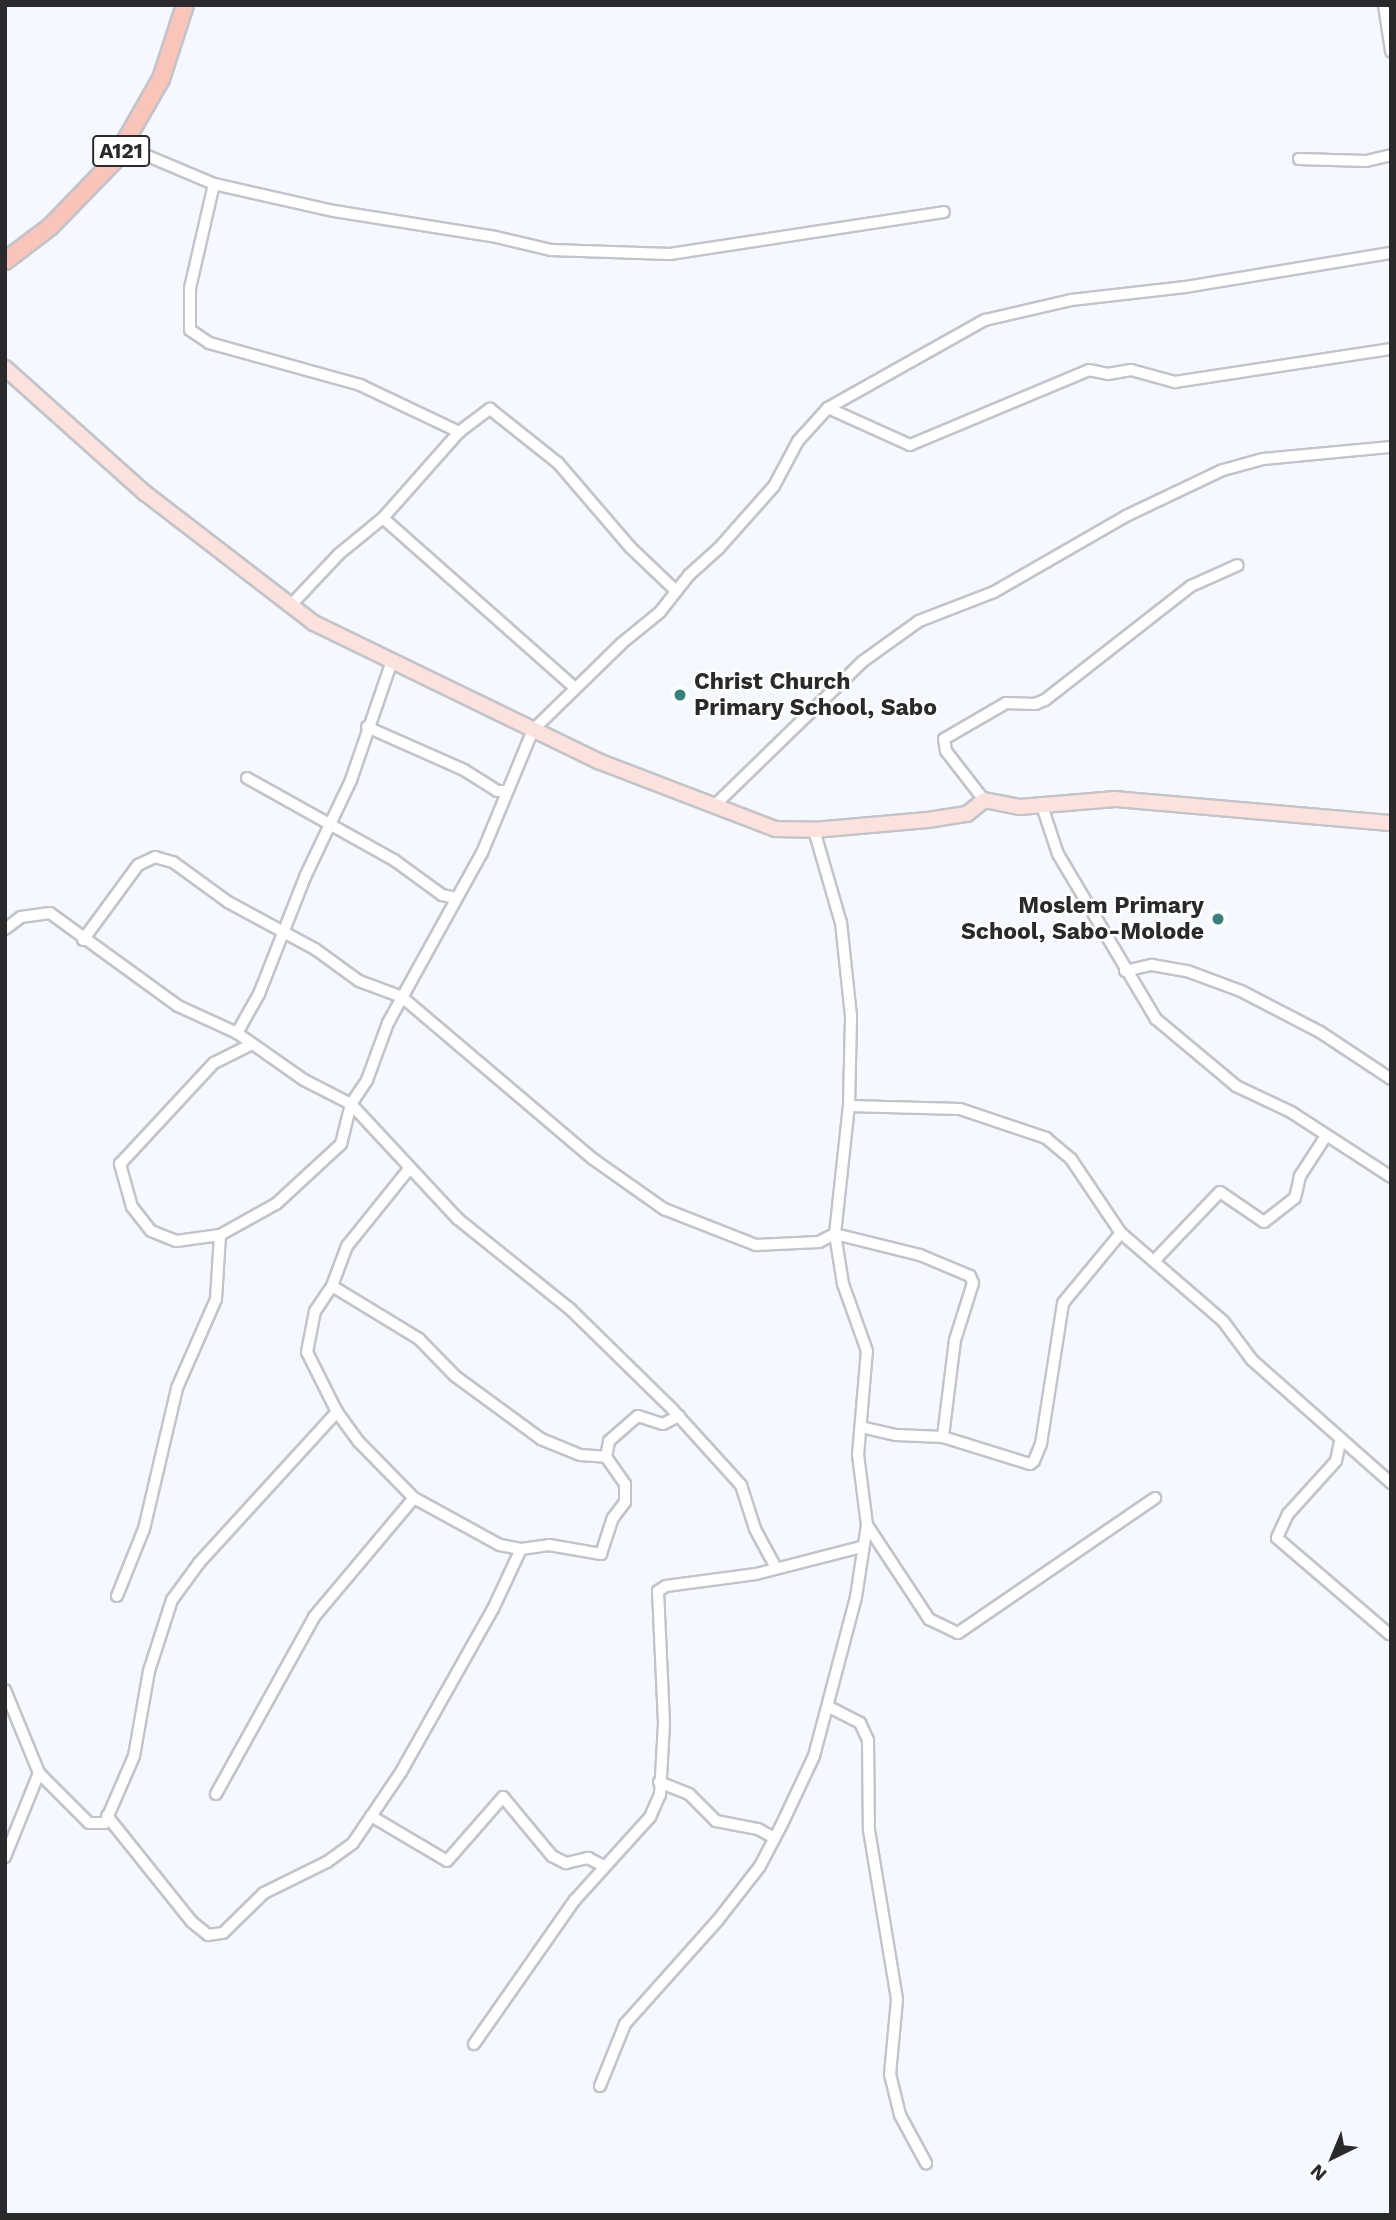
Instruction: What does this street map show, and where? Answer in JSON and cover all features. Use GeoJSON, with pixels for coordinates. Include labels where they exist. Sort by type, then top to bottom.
{"type":"FeatureCollection","features":[{"type":"Feature","properties":{"kind":"main road","name":"A121"},"geometry":{"type":"LineString","coordinates":[[5,261],[84,196],[124,146],[169,62],[185,5]]}},
{"type":"Feature","properties":{"kind":"street"},"geometry":{"type":"LineString","coordinates":[[1384,5],[1391,51]]}},
{"type":"Feature","properties":{"kind":"street"},"geometry":{"type":"LineString","coordinates":[[124,146],[214,184],[551,250],[630,254],[690,252],[870,220],[944,212]]}},
{"type":"Feature","properties":{"kind":"street"},"geometry":{"type":"LineString","coordinates":[[1299,159],[1366,161],[1391,155]]}},
{"type":"Feature","properties":{"kind":"street"},"geometry":{"type":"LineString","coordinates":[[214,184],[190,288],[190,330],[209,343],[360,385],[458,432]]}},
{"type":"Feature","properties":{"kind":"street"},"geometry":{"type":"LineString","coordinates":[[252,1044],[214,1062],[120,1164],[132,1207],[151,1231],[176,1241],[220,1235],[258,1217],[319,1167],[341,1144],[351,1104],[367,1080],[401,997],[492,831],[505,791],[533,730],[575,688],[660,612],[676,591],[774,486],[798,441],[828,408],[985,320],[1071,300],[1185,287],[1391,253]]}},
{"type":"Feature","properties":{"kind":"street"},"geometry":{"type":"LineString","coordinates":[[828,408],[910,445],[1089,370],[1108,374],[1131,370],[1175,382],[1391,349]]}},
{"type":"Feature","properties":{"kind":"street"},"geometry":{"type":"LineString","coordinates":[[5,368],[145,493],[290,606],[392,661],[637,778],[775,829],[814,830],[967,814],[984,800]]}},
{"type":"Feature","properties":{"kind":"street"},"geometry":{"type":"LineString","coordinates":[[290,606],[339,554],[383,519],[458,432],[490,409],[525,434],[558,463],[630,547],[676,591]]}},
{"type":"Feature","properties":{"kind":"street"},"geometry":{"type":"LineString","coordinates":[[715,805],[854,670],[919,621],[994,592],[1050,558],[1095,538],[1126,516],[1223,470],[1263,459],[1391,447]]}},
{"type":"Feature","properties":{"kind":"street"},"geometry":{"type":"LineString","coordinates":[[383,519],[575,688]]}},
{"type":"Feature","properties":{"kind":"street"},"geometry":{"type":"LineString","coordinates":[[1238,565],[1191,586],[1045,700],[1035,704],[1006,703],[944,739],[946,751],[984,800],[1020,807],[1041,803],[1156,801],[1391,823]]}},
{"type":"Feature","properties":{"kind":"street"},"geometry":{"type":"LineString","coordinates":[[237,1033],[259,994],[283,931],[351,780],[367,727],[392,661]]}},
{"type":"Feature","properties":{"kind":"street"},"geometry":{"type":"LineString","coordinates":[[367,727],[464,770],[497,791],[505,791]]}},
{"type":"Feature","properties":{"kind":"street"},"geometry":{"type":"LineString","coordinates":[[247,778],[394,860],[442,895],[456,898]]}},
{"type":"Feature","properties":{"kind":"street"},"geometry":{"type":"LineString","coordinates":[[1041,803],[1054,845],[1125,971],[1156,1019],[1184,1046],[1236,1086],[1291,1112],[1391,1177]]}},
{"type":"Feature","properties":{"kind":"street"},"geometry":{"type":"LineString","coordinates":[[814,830],[841,923],[851,1016],[849,1106],[836,1193],[835,1234],[844,1284],[867,1351],[859,1480],[867,1525],[929,1619],[958,1633],[1155,1498]]}},
{"type":"Feature","properties":{"kind":"street"},"geometry":{"type":"LineString","coordinates":[[83,940],[138,865],[155,857],[173,862],[228,902],[283,931],[359,981],[401,997],[593,1159],[664,1209],[756,1245],[819,1242],[835,1234],[920,1255],[972,1278],[955,1340],[943,1437]]}},
{"type":"Feature","properties":{"kind":"street"},"geometry":{"type":"LineString","coordinates":[[5,929],[21,917],[50,913],[83,940],[130,967],[178,1006],[237,1033],[338,1101],[351,1104],[409,1169],[485,1244],[601,1336],[679,1416],[741,1485],[755,1529],[776,1568]]}},
{"type":"Feature","properties":{"kind":"street"},"geometry":{"type":"LineString","coordinates":[[1125,971],[1152,965],[1188,971],[1241,991],[1320,1032],[1391,1079]]}},
{"type":"Feature","properties":{"kind":"street"},"geometry":{"type":"LineString","coordinates":[[849,1106],[960,1109],[1046,1138],[1071,1159],[1121,1234],[1223,1321],[1252,1360],[1340,1441],[1391,1483]]}},
{"type":"Feature","properties":{"kind":"street"},"geometry":{"type":"LineString","coordinates":[[1154,1261],[1220,1192],[1264,1222],[1294,1198],[1300,1176],[1326,1136]]}},
{"type":"Feature","properties":{"kind":"street"},"geometry":{"type":"LineString","coordinates":[[409,1169],[388,1200],[357,1229],[331,1286],[315,1311],[307,1352],[337,1412],[359,1442],[414,1498],[452,1522],[500,1545],[522,1549],[549,1545],[601,1554],[613,1518],[625,1502],[625,1484],[606,1458],[609,1441],[638,1416],[663,1424],[679,1416]]}},
{"type":"Feature","properties":{"kind":"street"},"geometry":{"type":"LineString","coordinates":[[861,1427],[896,1435],[943,1437],[1030,1464],[1041,1444],[1063,1303],[1121,1234]]}},
{"type":"Feature","properties":{"kind":"street"},"geometry":{"type":"LineString","coordinates":[[117,1596],[144,1529],[177,1388],[216,1299],[220,1235]]}},
{"type":"Feature","properties":{"kind":"street"},"geometry":{"type":"LineString","coordinates":[[331,1286],[411,1333],[455,1376],[541,1439],[580,1455],[606,1458]]}},
{"type":"Feature","properties":{"kind":"street"},"geometry":{"type":"LineString","coordinates":[[5,1690],[39,1773],[89,1823],[105,1823],[107,1816],[115,1808],[134,1756],[149,1671],[172,1600],[199,1563],[337,1412]]}},
{"type":"Feature","properties":{"kind":"street"},"geometry":{"type":"LineString","coordinates":[[1340,1441],[1336,1461],[1288,1514],[1277,1538],[1389,1634]]}},
{"type":"Feature","properties":{"kind":"street"},"geometry":{"type":"LineString","coordinates":[[216,1794],[314,1617],[414,1498]]}},
{"type":"Feature","properties":{"kind":"street"},"geometry":{"type":"LineString","coordinates":[[600,2086],[625,2024],[718,1920],[760,1866],[814,1756],[856,1597],[861,1547],[867,1525]]}},
{"type":"Feature","properties":{"kind":"street"},"geometry":{"type":"LineString","coordinates":[[474,2044],[575,1899],[650,1817],[660,1795],[664,1742],[658,1591],[666,1586],[776,1568],[861,1547]]}},
{"type":"Feature","properties":{"kind":"street"},"geometry":{"type":"LineString","coordinates":[[107,1816],[192,1922],[216,1936],[264,1893],[327,1862],[353,1843],[461,1665],[522,1549]]}},
{"type":"Feature","properties":{"kind":"street"},"geometry":{"type":"LineString","coordinates":[[829,1707],[860,1723],[868,1740],[869,1830],[897,2000],[890,2074],[900,2115],[926,2162]]}},
{"type":"Feature","properties":{"kind":"street"},"geometry":{"type":"LineString","coordinates":[[5,1857],[39,1773]]}},
{"type":"Feature","properties":{"kind":"street"},"geometry":{"type":"LineString","coordinates":[[659,1782],[689,1794],[716,1821],[758,1829],[774,1838]]}},
{"type":"Feature","properties":{"kind":"street"},"geometry":{"type":"LineString","coordinates":[[371,1816],[447,1861],[503,1797],[552,1856],[566,1863],[589,1858],[604,1866]]}},
{"type":"Feature","properties":{"kind":"place","name":"Christ Church Primary School, Sabo"},"geometry":{"type":"Point","coordinates":[680,695]}},
{"type":"Feature","properties":{"kind":"place","name":"Moslem Primary School, Sabo-Molode"},"geometry":{"type":"Point","coordinates":[1218,919]}}]}
